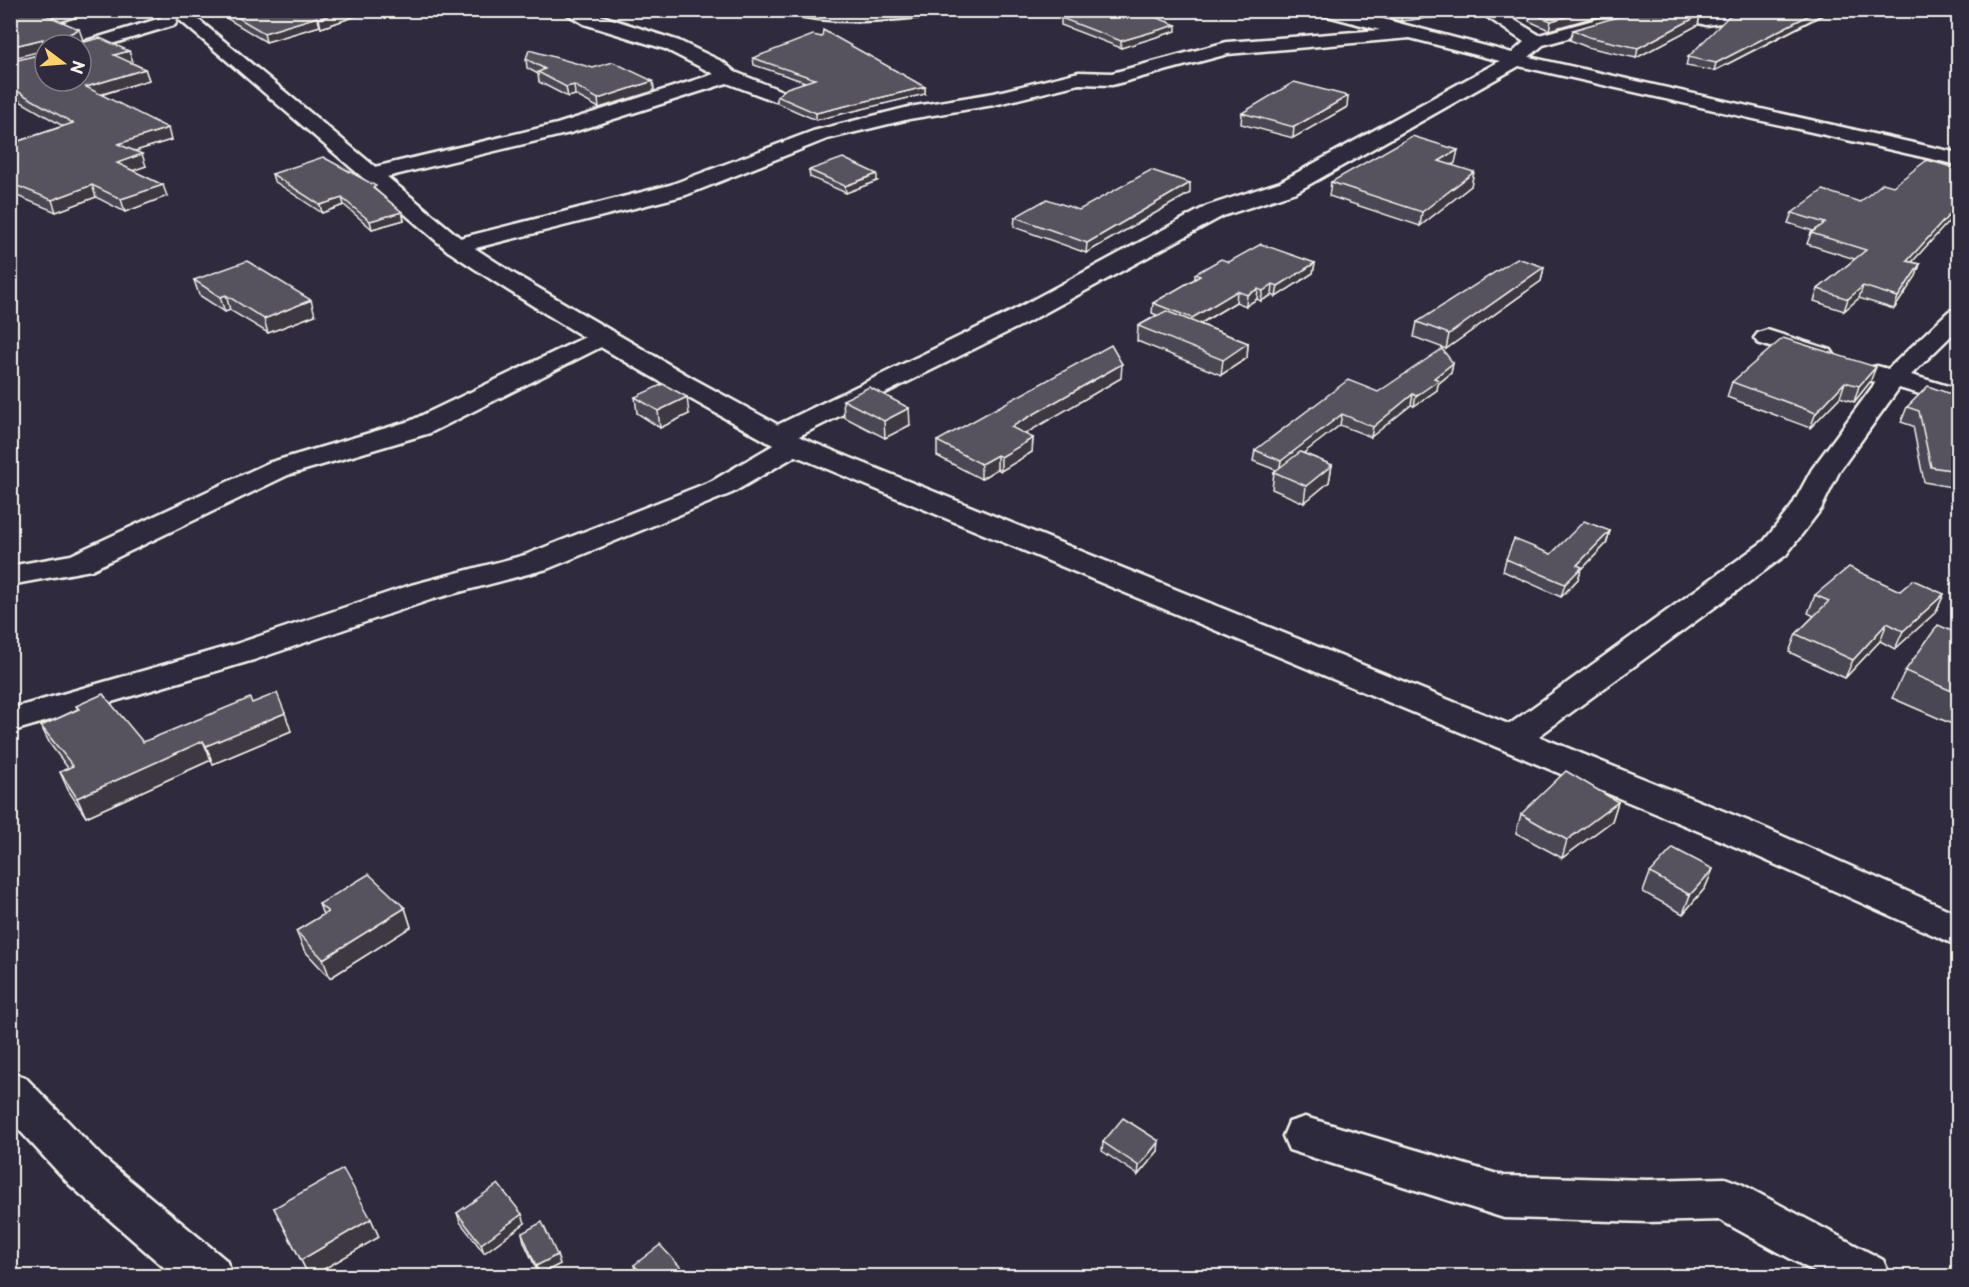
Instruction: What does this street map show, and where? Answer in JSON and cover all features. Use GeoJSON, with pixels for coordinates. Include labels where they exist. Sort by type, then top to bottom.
{"type":"FeatureCollection","features":[{"type":"Feature","properties":{"kind":"street"},"geometry":{"type":"LineString","coordinates":[[93,43],[169,21],[171,10]]}},
{"type":"Feature","properties":{"kind":"street"},"geometry":{"type":"LineString","coordinates":[[176,10],[374,174],[456,246],[507,280],[683,384],[786,440],[1740,833],[1959,931]]}},
{"type":"Feature","properties":{"kind":"street"},"geometry":{"type":"LineString","coordinates":[[569,10],[590,20],[672,45],[728,76],[775,95]]}},
{"type":"Feature","properties":{"kind":"street"},"geometry":{"type":"LineString","coordinates":[[796,10],[811,14],[850,15],[944,10]]}},
{"type":"Feature","properties":{"kind":"street"},"geometry":{"type":"LineString","coordinates":[[1326,10],[1516,60],[1959,159]]}},
{"type":"Feature","properties":{"kind":"street"},"geometry":{"type":"LineString","coordinates":[[1485,10],[1536,41]]}},
{"type":"Feature","properties":{"kind":"street"},"geometry":{"type":"LineString","coordinates":[[10,721],[112,693],[234,655],[422,592],[536,562],[722,488],[786,440],[1215,212],[1288,187],[1516,60],[1536,41],[1652,10]]}},
{"type":"Feature","properties":{"kind":"street"},"geometry":{"type":"LineString","coordinates":[[1667,10],[1707,22],[1718,21],[1745,10]]}},
{"type":"Feature","properties":{"kind":"street"},"geometry":{"type":"LineString","coordinates":[[456,246],[678,190],[820,135],[909,112],[994,99],[1079,78],[1112,78],[1227,48],[1407,33]]}},
{"type":"Feature","properties":{"kind":"street"},"geometry":{"type":"LineString","coordinates":[[374,174],[563,129],[728,76]]}},
{"type":"Feature","properties":{"kind":"street"},"geometry":{"type":"LineString","coordinates":[[1512,739],[1775,548],[1806,509],[1832,462],[1892,379],[1959,316]]}},
{"type":"Feature","properties":{"kind":"street"},"geometry":{"type":"LineString","coordinates":[[10,576],[80,563],[278,469],[420,427],[604,336]]}},
{"type":"Feature","properties":{"kind":"street"},"geometry":{"type":"LineString","coordinates":[[1767,338],[1892,379],[1959,397]]}},
{"type":"Feature","properties":{"kind":"street"},"geometry":{"type":"LineString","coordinates":[[10,1090],[86,1172],[209,1276]]}},
{"type":"Feature","properties":{"kind":"street"},"geometry":{"type":"LineString","coordinates":[[1305,1136],[1504,1197],[1648,1201],[1725,1199],[1866,1276]]}},
{"type":"Feature","properties":{"kind":"building"},"geometry":{"type":"Polygon","coordinates":[[[10,10],[62,10],[46,15],[79,29],[71,33],[33,33],[33,41],[10,47],[10,10]]]}},
{"type":"Feature","properties":{"kind":"building"},"geometry":{"type":"Polygon","coordinates":[[[225,10],[344,10],[264,33],[225,10]]]}},
{"type":"Feature","properties":{"kind":"building"},"geometry":{"type":"Polygon","coordinates":[[[1066,10],[1137,10],[1176,25],[1121,41],[1061,18],[1066,10]]]}},
{"type":"Feature","properties":{"kind":"building"},"geometry":{"type":"Polygon","coordinates":[[[1385,10],[1435,10],[1402,15],[1385,10]]]}},
{"type":"Feature","properties":{"kind":"building"},"geometry":{"type":"Polygon","coordinates":[[[1540,10],[1591,10],[1551,21],[1531,13],[1540,10]]]}},
{"type":"Feature","properties":{"kind":"building"},"geometry":{"type":"Polygon","coordinates":[[[1641,10],[1684,10],[1700,15],[1638,48],[1589,37],[1573,30],[1641,10]]]}},
{"type":"Feature","properties":{"kind":"building"},"geometry":{"type":"Polygon","coordinates":[[[1741,10],[1819,10],[1716,63],[1688,57],[1729,16],[1741,10]]]}},
{"type":"Feature","properties":{"kind":"building"},"geometry":{"type":"Polygon","coordinates":[[[823,30],[925,87],[816,113],[777,96],[787,88],[815,79],[753,58],[813,35],[822,37],[823,30]]]}},
{"type":"Feature","properties":{"kind":"building"},"geometry":{"type":"Polygon","coordinates":[[[100,38],[129,51],[114,55],[145,69],[93,85],[93,40],[100,38]]]}},
{"type":"Feature","properties":{"kind":"building"},"geometry":{"type":"Polygon","coordinates":[[[529,50],[593,68],[613,62],[653,81],[598,99],[574,85],[566,87],[538,72],[545,69],[526,59],[529,50]]]}},
{"type":"Feature","properties":{"kind":"building"},"geometry":{"type":"Polygon","coordinates":[[[33,56],[33,93],[93,93],[93,90],[168,128],[118,144],[142,154],[117,163],[163,185],[121,199],[92,185],[52,200],[10,183],[10,144],[73,123],[10,87],[10,62],[33,56]]]}},
{"type":"Feature","properties":{"kind":"building"},"geometry":{"type":"Polygon","coordinates":[[[1294,82],[1348,96],[1294,127],[1242,113],[1294,82]]]}},
{"type":"Feature","properties":{"kind":"building"},"geometry":{"type":"Polygon","coordinates":[[[1412,136],[1458,150],[1439,161],[1474,172],[1422,212],[1331,182],[1412,136]]]}},
{"type":"Feature","properties":{"kind":"building"},"geometry":{"type":"Polygon","coordinates":[[[323,157],[376,186],[373,188],[402,212],[370,221],[342,198],[320,205],[272,174],[323,157]]]}},
{"type":"Feature","properties":{"kind":"building"},"geometry":{"type":"Polygon","coordinates":[[[843,158],[877,174],[845,186],[809,170],[843,158]]]}},
{"type":"Feature","properties":{"kind":"building"},"geometry":{"type":"Polygon","coordinates":[[[1927,160],[1959,169],[1959,204],[1907,261],[1920,264],[1898,297],[1863,286],[1848,299],[1818,289],[1866,250],[1811,233],[1825,223],[1792,213],[1823,190],[1860,202],[1883,183],[1893,186],[1927,160]]]}},
{"type":"Feature","properties":{"kind":"building"},"geometry":{"type":"Polygon","coordinates":[[[1151,170],[1190,183],[1087,243],[1015,217],[1047,199],[1079,210],[1151,170]]]}},
{"type":"Feature","properties":{"kind":"building"},"geometry":{"type":"Polygon","coordinates":[[[1261,244],[1315,263],[1278,286],[1273,284],[1263,291],[1258,289],[1247,295],[1237,291],[1192,318],[1153,303],[1200,276],[1195,274],[1221,259],[1229,262],[1261,244]]]}},
{"type":"Feature","properties":{"kind":"building"},"geometry":{"type":"Polygon","coordinates":[[[1517,258],[1544,267],[1449,334],[1417,322],[1517,258]]]}},
{"type":"Feature","properties":{"kind":"building"},"geometry":{"type":"Polygon","coordinates":[[[247,261],[311,300],[264,319],[226,295],[220,297],[194,280],[247,261]]]}},
{"type":"Feature","properties":{"kind":"building"},"geometry":{"type":"Polygon","coordinates":[[[1166,311],[1248,343],[1223,360],[1138,326],[1166,311]]]}},
{"type":"Feature","properties":{"kind":"building"},"geometry":{"type":"Polygon","coordinates":[[[1783,338],[1876,367],[1859,386],[1845,382],[1816,413],[1732,382],[1783,338]]]}},
{"type":"Feature","properties":{"kind":"building"},"geometry":{"type":"Polygon","coordinates":[[[1111,345],[1122,364],[1011,427],[1033,438],[1001,457],[997,455],[981,464],[937,441],[1111,345]]]}},
{"type":"Feature","properties":{"kind":"building"},"geometry":{"type":"Polygon","coordinates":[[[1442,349],[1453,363],[1434,378],[1439,380],[1416,396],[1413,394],[1373,427],[1342,414],[1281,461],[1255,450],[1348,380],[1378,392],[1442,349]]]}},
{"type":"Feature","properties":{"kind":"building"},"geometry":{"type":"Polygon","coordinates":[[[663,384],[687,397],[658,411],[635,397],[663,384]]]}},
{"type":"Feature","properties":{"kind":"building"},"geometry":{"type":"Polygon","coordinates":[[[1928,386],[1959,397],[1959,435],[1952,442],[1958,471],[1931,467],[1919,411],[1907,407],[1928,386]]]}},
{"type":"Feature","properties":{"kind":"building"},"geometry":{"type":"Polygon","coordinates":[[[869,387],[909,408],[884,421],[843,400],[869,387]]]}},
{"type":"Feature","properties":{"kind":"building"},"geometry":{"type":"Polygon","coordinates":[[[1300,452],[1332,465],[1306,486],[1274,472],[1300,452]]]}},
{"type":"Feature","properties":{"kind":"building"},"geometry":{"type":"Polygon","coordinates":[[[1584,521],[1610,531],[1577,565],[1582,567],[1565,584],[1506,559],[1514,539],[1551,554],[1584,521]]]}},
{"type":"Feature","properties":{"kind":"building"},"geometry":{"type":"Polygon","coordinates":[[[1849,567],[1900,591],[1913,580],[1944,594],[1903,631],[1887,623],[1853,660],[1796,634],[1829,601],[1815,595],[1849,567]]]}},
{"type":"Feature","properties":{"kind":"building"},"geometry":{"type":"Polygon","coordinates":[[[1938,625],[1959,634],[1959,694],[1905,671],[1938,625]]]}},
{"type":"Feature","properties":{"kind":"building"},"geometry":{"type":"Polygon","coordinates":[[[277,693],[285,713],[206,746],[203,741],[77,798],[60,772],[73,766],[41,726],[79,709],[76,706],[103,694],[143,742],[250,698],[252,703],[277,693]]]}},
{"type":"Feature","properties":{"kind":"building"},"geometry":{"type":"Polygon","coordinates":[[[1566,771],[1618,802],[1567,840],[1521,814],[1566,771]]]}},
{"type":"Feature","properties":{"kind":"building"},"geometry":{"type":"Polygon","coordinates":[[[1673,848],[1713,869],[1690,895],[1650,873],[1673,848]]]}},
{"type":"Feature","properties":{"kind":"building"},"geometry":{"type":"Polygon","coordinates":[[[369,874],[405,908],[323,959],[296,931],[328,912],[319,904],[369,874]]]}},
{"type":"Feature","properties":{"kind":"building"},"geometry":{"type":"Polygon","coordinates":[[[1123,1118],[1159,1141],[1139,1166],[1103,1142],[1123,1118]]]}},
{"type":"Feature","properties":{"kind":"building"},"geometry":{"type":"Polygon","coordinates":[[[343,1169],[371,1219],[301,1260],[274,1208],[343,1169]]]}},
{"type":"Feature","properties":{"kind":"building"},"geometry":{"type":"Polygon","coordinates":[[[498,1184],[522,1214],[481,1244],[457,1213],[498,1184]]]}},
{"type":"Feature","properties":{"kind":"building"},"geometry":{"type":"Polygon","coordinates":[[[542,1222],[557,1255],[536,1266],[522,1233],[542,1222]]]}},
{"type":"Feature","properties":{"kind":"building"},"geometry":{"type":"Polygon","coordinates":[[[660,1245],[686,1273],[682,1276],[644,1276],[634,1265],[660,1245]]]}}]}
